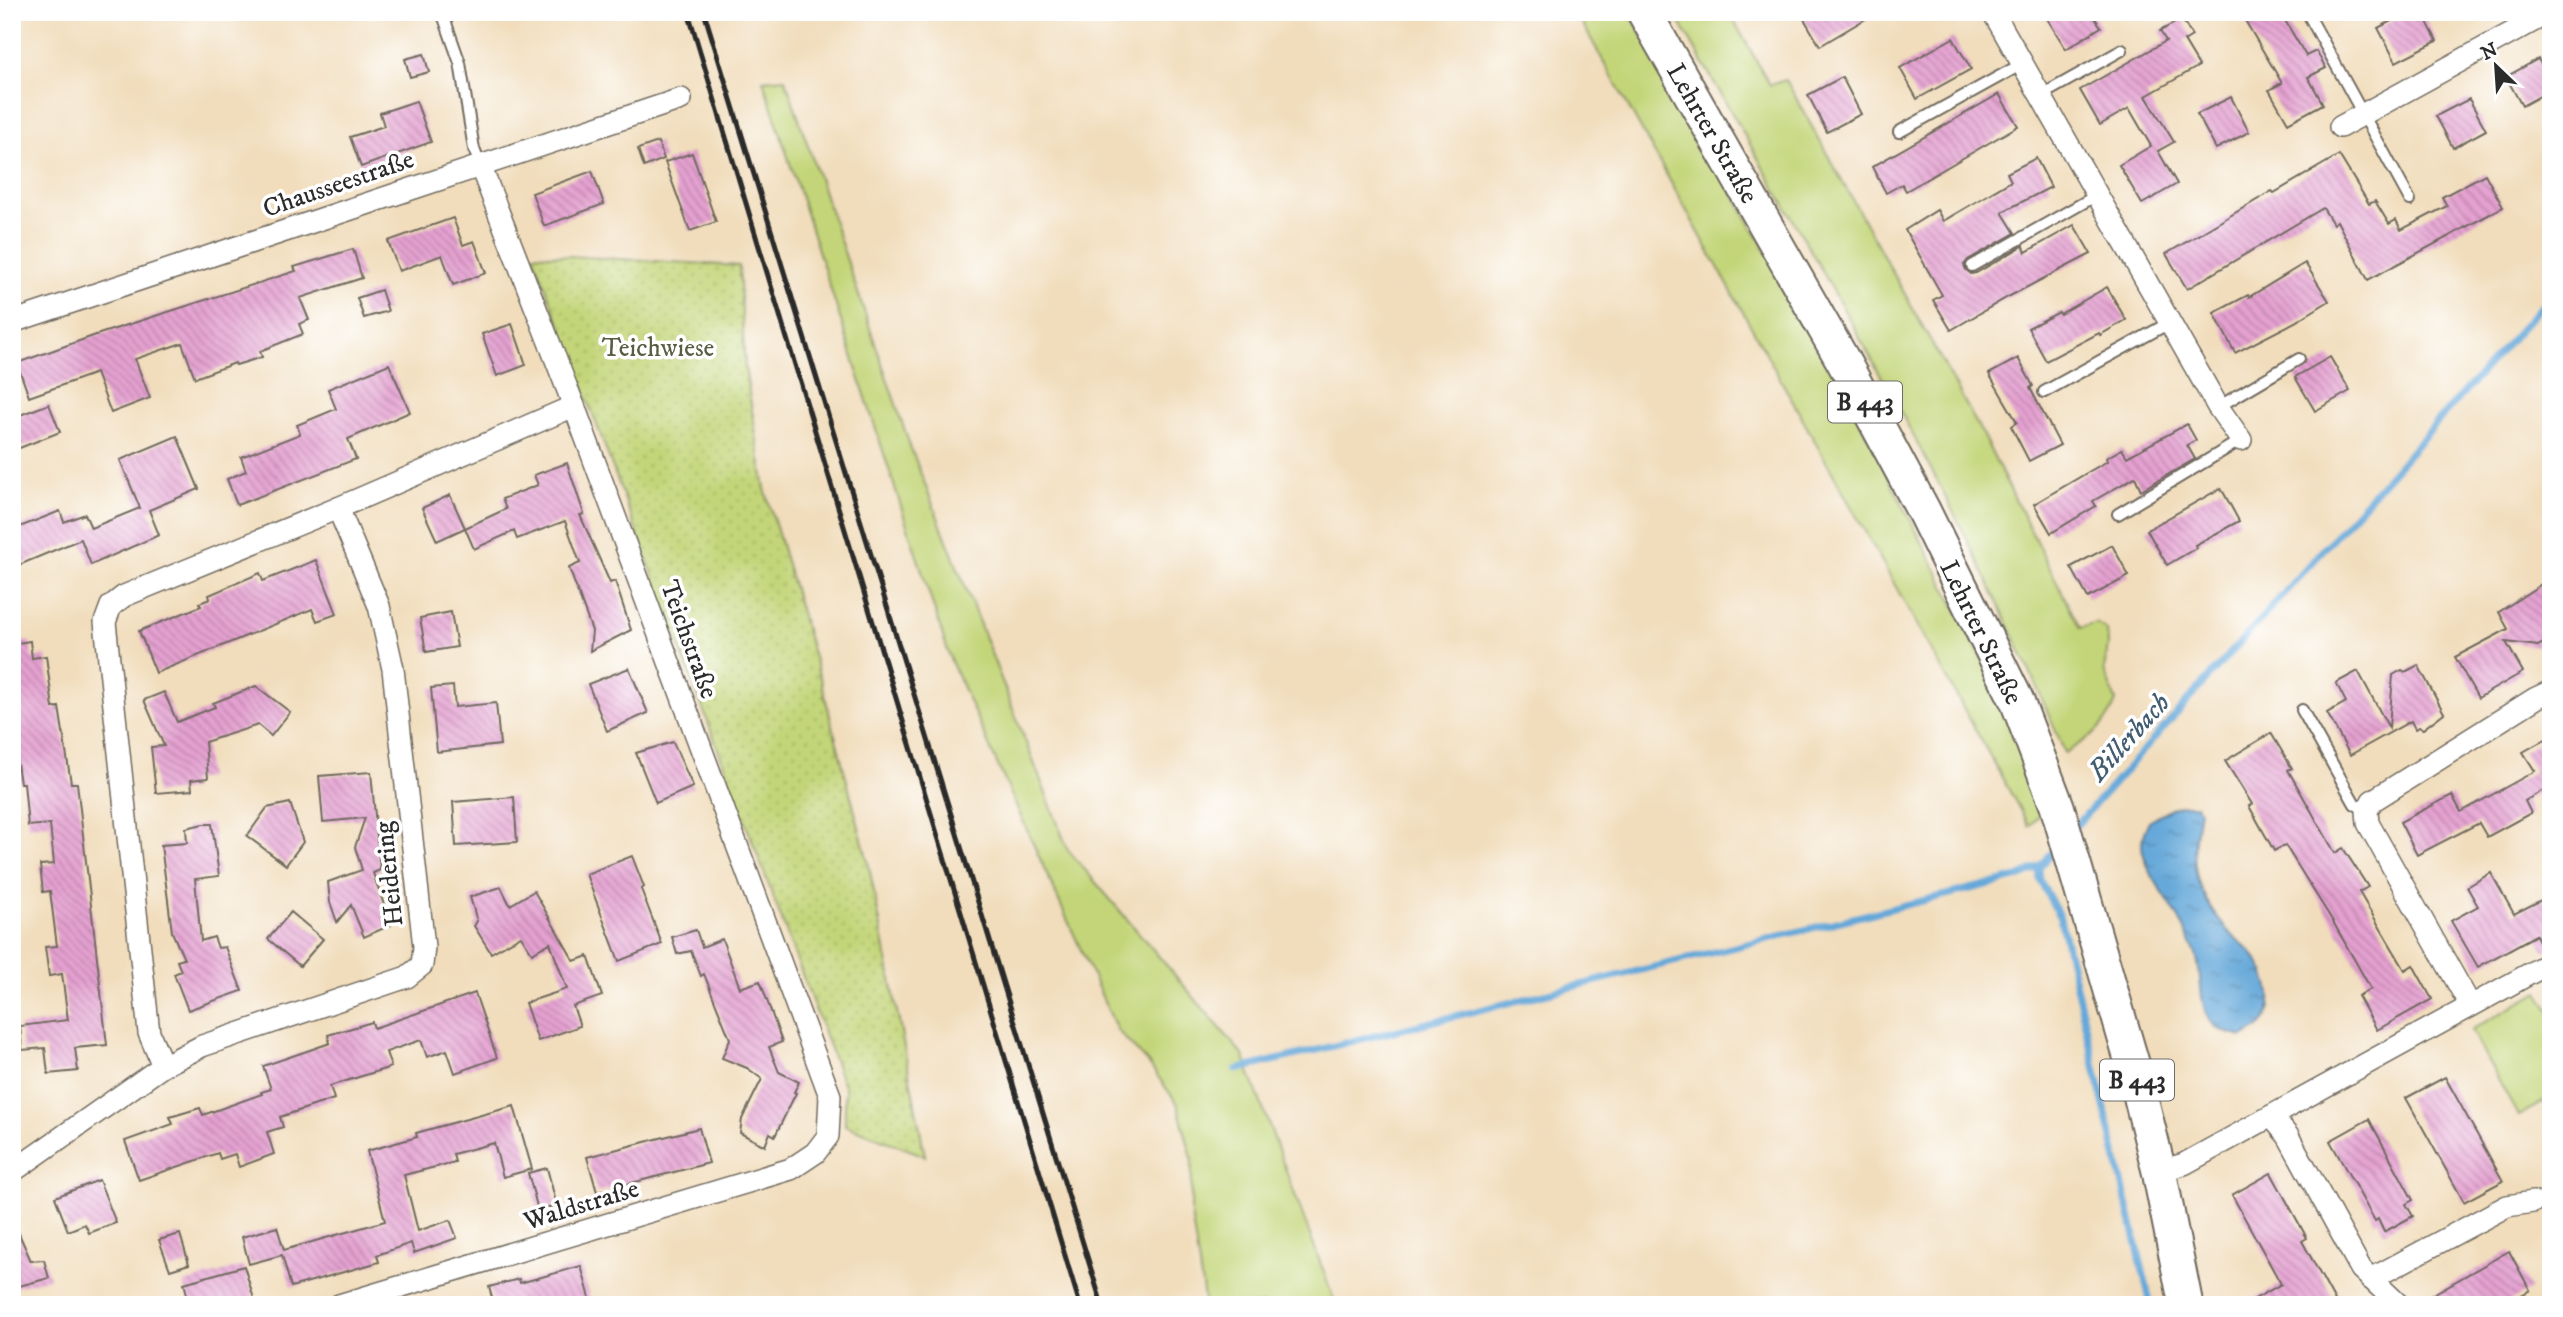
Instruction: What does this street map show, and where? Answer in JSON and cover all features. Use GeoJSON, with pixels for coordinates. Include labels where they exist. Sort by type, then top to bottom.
{"type":"FeatureCollection","features":[{"type":"Feature","properties":{"kind":"main road","name":"Lehrter Straße"},"geometry":{"type":"LineString","coordinates":[[1644,12],[1842,359],[1923,510],[2017,701],[2057,806],[2133,1066],[2159,1171],[2186,1305]]}},
{"type":"Feature","properties":{"kind":"street"},"geometry":{"type":"LineString","coordinates":[[1993,12],[2169,323],[2218,407],[2241,440]]}},
{"type":"Feature","properties":{"kind":"street"},"geometry":{"type":"LineString","coordinates":[[2340,127],[2535,20],[2543,12]]}},
{"type":"Feature","properties":{"kind":"street","name":"Chausseestraße"},"geometry":{"type":"LineString","coordinates":[[12,323],[681,99]]}},
{"type":"Feature","properties":{"kind":"street","name":"Teichstraße"},"geometry":{"type":"LineString","coordinates":[[480,165],[575,406],[830,1096],[828,1136]]}},
{"type":"Feature","properties":{"kind":"street"},"geometry":{"type":"LineString","coordinates":[[163,1066],[149,1033],[105,622],[111,606],[124,596],[575,406]]}},
{"type":"Feature","properties":{"kind":"street","name":"Heidering"},"geometry":{"type":"LineString","coordinates":[[12,1172],[163,1066],[202,1046],[407,977],[422,965],[424,947],[393,669],[379,606],[338,508]]}},
{"type":"Feature","properties":{"kind":"street"},"geometry":{"type":"LineString","coordinates":[[2470,1005],[2368,823],[2367,811],[2372,801],[2551,691]]}},
{"type":"Feature","properties":{"kind":"street"},"geometry":{"type":"LineString","coordinates":[[2159,1171],[2184,1164],[2551,962]]}},
{"type":"Feature","properties":{"kind":"street"},"geometry":{"type":"LineString","coordinates":[[2271,1116],[2288,1136],[2361,1269],[2399,1305]]}},
{"type":"Feature","properties":{"kind":"street","name":"Waldstraße"},"geometry":{"type":"LineString","coordinates":[[339,1305],[790,1169],[815,1153],[828,1136]]}},
{"type":"Feature","properties":{"kind":"street"},"geometry":{"type":"LineString","coordinates":[[2371,1279],[2507,1206],[2533,1202]]}},
{"type":"Feature","properties":{"kind":"lane"},"geometry":{"type":"LineString","coordinates":[[442,12],[460,63],[474,149],[480,165]]}},
{"type":"Feature","properties":{"kind":"lane"},"geometry":{"type":"LineString","coordinates":[[2307,12],[2410,200]]}},
{"type":"Feature","properties":{"kind":"lane"},"geometry":{"type":"LineString","coordinates":[[2040,96],[2122,50]]}},
{"type":"Feature","properties":{"kind":"lane"},"geometry":{"type":"LineString","coordinates":[[1899,132],[2022,64]]}},
{"type":"Feature","properties":{"kind":"lane"},"geometry":{"type":"LineString","coordinates":[[1972,265],[2097,195]]}},
{"type":"Feature","properties":{"kind":"lane"},"geometry":{"type":"LineString","coordinates":[[2044,392],[2169,323]]}},
{"type":"Feature","properties":{"kind":"lane"},"geometry":{"type":"LineString","coordinates":[[2218,407],[2299,359]]}},
{"type":"Feature","properties":{"kind":"lane"},"geometry":{"type":"LineString","coordinates":[[2119,514],[2241,440]]}},
{"type":"Feature","properties":{"kind":"lane"},"geometry":{"type":"LineString","coordinates":[[2302,710],[2355,804],[2367,811]]}},
{"type":"Feature","properties":{"kind":"green space"},"geometry":{"type":"Polygon","coordinates":[[[1576,12],[1629,12],[1830,363],[1995,684],[2044,811],[2029,826],[1576,12]]]}},
{"type":"Feature","properties":{"kind":"green space"},"geometry":{"type":"Polygon","coordinates":[[[1674,12],[1729,12],[1770,85],[1786,80],[1979,428],[2080,628],[2096,623],[2107,630],[2104,671],[2116,701],[2102,725],[2065,753],[1979,563],[1931,469],[1882,377],[1674,12]]]}},
{"type":"Feature","properties":{"kind":"green space"},"geometry":{"type":"Polygon","coordinates":[[[785,78],[910,446],[1068,850],[1243,1055],[1336,1305],[1205,1305],[1191,1214],[1192,1158],[1177,1103],[1148,1063],[1117,1030],[951,661],[763,80],[785,78]]]}},
{"type":"Feature","properties":{"kind":"green space","name":"Teichwiese"},"geometry":{"type":"Polygon","coordinates":[[[533,254],[739,266],[745,368],[765,489],[822,685],[869,866],[925,1156],[845,1125],[845,1089],[533,254]]]}},
{"type":"Feature","properties":{"kind":"green space"},"geometry":{"type":"Polygon","coordinates":[[[2539,992],[2551,1012],[2551,1098],[2518,1116],[2471,1030],[2539,992]]]}},
{"type":"Feature","properties":{"kind":"water"},"geometry":{"type":"Polygon","coordinates":[[[2196,805],[2199,810],[2194,860],[2203,894],[2227,930],[2256,959],[2268,986],[2270,1005],[2264,1022],[2242,1037],[2219,1029],[2208,1016],[2202,999],[2195,952],[2151,873],[2143,852],[2143,836],[2149,821],[2171,808],[2196,805]]]}},
{"type":"Feature","properties":{"kind":"building"},"geometry":{"type":"Polygon","coordinates":[[[1800,12],[1877,12],[1820,46],[1800,12]]]}},
{"type":"Feature","properties":{"kind":"building"},"geometry":{"type":"Polygon","coordinates":[[[2043,12],[2091,12],[2101,27],[2066,49],[2043,12]]]}},
{"type":"Feature","properties":{"kind":"building"},"geometry":{"type":"Polygon","coordinates":[[[2240,12],[2280,12],[2306,56],[2316,51],[2326,68],[2308,77],[2323,104],[2288,123],[2269,90],[2282,83],[2240,12]]]}},
{"type":"Feature","properties":{"kind":"building"},"geometry":{"type":"Polygon","coordinates":[[[2408,12],[2422,12],[2437,41],[2396,62],[2378,28],[2408,12]]]}},
{"type":"Feature","properties":{"kind":"building"},"geometry":{"type":"Polygon","coordinates":[[[2182,19],[2192,36],[2184,41],[2199,66],[2146,96],[2174,142],[2158,151],[2177,184],[2142,204],[2119,165],[2151,146],[2129,108],[2100,125],[2080,90],[2166,41],[2160,31],[2182,19]]]}},
{"type":"Feature","properties":{"kind":"building"},"geometry":{"type":"Polygon","coordinates":[[[1953,38],[1971,69],[1917,99],[1900,68],[1953,38]]]}},
{"type":"Feature","properties":{"kind":"building"},"geometry":{"type":"Polygon","coordinates":[[[424,54],[429,72],[410,77],[405,59],[424,54]]]}},
{"type":"Feature","properties":{"kind":"building"},"geometry":{"type":"Polygon","coordinates":[[[2538,59],[2551,81],[2551,90],[2522,106],[2506,77],[2538,59]]]}},
{"type":"Feature","properties":{"kind":"building"},"geometry":{"type":"Polygon","coordinates":[[[1842,77],[1861,114],[1827,132],[1808,95],[1842,77]]]}},
{"type":"Feature","properties":{"kind":"building"},"geometry":{"type":"Polygon","coordinates":[[[1999,94],[2018,126],[1906,191],[1902,184],[1886,193],[1872,167],[1999,94]]]}},
{"type":"Feature","properties":{"kind":"building"},"geometry":{"type":"Polygon","coordinates":[[[2231,97],[2249,132],[2216,149],[2197,114],[2231,97]]]}},
{"type":"Feature","properties":{"kind":"building"},"geometry":{"type":"Polygon","coordinates":[[[2469,99],[2486,130],[2453,148],[2436,116],[2469,99]]]}},
{"type":"Feature","properties":{"kind":"building"},"geometry":{"type":"Polygon","coordinates":[[[416,101],[431,142],[361,167],[350,137],[384,126],[380,113],[416,101]]]}},
{"type":"Feature","properties":{"kind":"building"},"geometry":{"type":"Polygon","coordinates":[[[658,142],[664,159],[644,167],[638,149],[658,142]]]}},
{"type":"Feature","properties":{"kind":"building"},"geometry":{"type":"Polygon","coordinates":[[[692,153],[716,222],[690,231],[665,162],[692,153]]]}},
{"type":"Feature","properties":{"kind":"building"},"geometry":{"type":"Polygon","coordinates":[[[2339,155],[2369,204],[2375,201],[2389,224],[2396,220],[2401,230],[2447,206],[2442,197],[2485,174],[2503,207],[2368,280],[2337,221],[2333,224],[2323,208],[2187,289],[2166,254],[2339,155]]]}},
{"type":"Feature","properties":{"kind":"building"},"geometry":{"type":"Polygon","coordinates":[[[2036,158],[2051,187],[2002,212],[2015,233],[1968,260],[1964,265],[1966,270],[1971,274],[1976,273],[2023,246],[2026,252],[2074,225],[2091,254],[1951,330],[1933,300],[1942,295],[1905,230],[1937,210],[1943,221],[2011,181],[2007,173],[2036,158]]]}},
{"type":"Feature","properties":{"kind":"building"},"geometry":{"type":"Polygon","coordinates":[[[592,171],[604,204],[544,226],[532,193],[592,171]]]}},
{"type":"Feature","properties":{"kind":"building"},"geometry":{"type":"Polygon","coordinates":[[[453,218],[463,245],[474,241],[486,273],[453,285],[442,255],[399,271],[388,241],[453,218]]]}},
{"type":"Feature","properties":{"kind":"building"},"geometry":{"type":"Polygon","coordinates":[[[353,249],[362,278],[300,298],[309,320],[299,324],[303,334],[260,351],[262,357],[236,365],[235,363],[195,378],[182,343],[135,359],[150,398],[111,413],[96,373],[29,397],[17,363],[296,271],[294,267],[353,249]]]}},
{"type":"Feature","properties":{"kind":"building"},"geometry":{"type":"Polygon","coordinates":[[[2305,263],[2329,301],[2235,353],[2214,313],[2248,295],[2249,297],[2305,263]]]}},
{"type":"Feature","properties":{"kind":"building"},"geometry":{"type":"Polygon","coordinates":[[[2107,287],[2126,320],[2046,361],[2028,328],[2059,312],[2060,314],[2107,287]]]}},
{"type":"Feature","properties":{"kind":"building"},"geometry":{"type":"Polygon","coordinates":[[[381,290],[388,311],[364,318],[357,298],[381,290]]]}},
{"type":"Feature","properties":{"kind":"building"},"geometry":{"type":"Polygon","coordinates":[[[512,324],[526,365],[497,376],[482,334],[512,324]]]}},
{"type":"Feature","properties":{"kind":"building"},"geometry":{"type":"Polygon","coordinates":[[[2330,357],[2350,391],[2315,411],[2295,377],[2330,357]]]}},
{"type":"Feature","properties":{"kind":"building"},"geometry":{"type":"Polygon","coordinates":[[[2018,358],[2033,386],[2030,388],[2060,445],[2029,461],[2011,426],[2017,422],[1989,374],[2018,358]]]}},
{"type":"Feature","properties":{"kind":"building"},"geometry":{"type":"Polygon","coordinates":[[[389,364],[410,412],[348,439],[356,459],[237,505],[227,479],[246,471],[241,457],[300,434],[297,425],[336,409],[328,389],[389,364]]]}},
{"type":"Feature","properties":{"kind":"building"},"geometry":{"type":"Polygon","coordinates":[[[49,404],[60,432],[12,451],[12,418],[49,404]]]}},
{"type":"Feature","properties":{"kind":"building"},"geometry":{"type":"Polygon","coordinates":[[[2187,424],[2196,440],[2187,445],[2195,459],[2141,490],[2135,477],[2093,501],[2096,506],[2051,533],[2034,504],[2107,461],[2106,458],[2122,449],[2127,457],[2187,424]]]}},
{"type":"Feature","properties":{"kind":"building"},"geometry":{"type":"Polygon","coordinates":[[[177,436],[199,489],[149,510],[159,535],[91,565],[81,539],[12,568],[12,530],[60,511],[64,522],[85,514],[91,528],[140,508],[120,460],[177,436]]]}},
{"type":"Feature","properties":{"kind":"building"},"geometry":{"type":"Polygon","coordinates":[[[567,463],[584,514],[580,515],[610,583],[615,581],[631,630],[590,651],[592,631],[569,568],[580,563],[565,521],[517,539],[514,531],[474,549],[465,528],[506,509],[502,499],[538,485],[534,475],[567,463]]]}},
{"type":"Feature","properties":{"kind":"building"},"geometry":{"type":"Polygon","coordinates":[[[2221,488],[2239,521],[2195,545],[2196,548],[2167,565],[2147,530],[2221,488]]]}},
{"type":"Feature","properties":{"kind":"building"},"geometry":{"type":"Polygon","coordinates":[[[450,495],[465,528],[437,541],[422,508],[450,495]]]}},
{"type":"Feature","properties":{"kind":"building"},"geometry":{"type":"Polygon","coordinates":[[[2112,545],[2129,576],[2088,598],[2071,567],[2112,545]]]}},
{"type":"Feature","properties":{"kind":"building"},"geometry":{"type":"Polygon","coordinates":[[[316,560],[337,614],[317,621],[312,609],[156,673],[139,631],[201,606],[199,603],[210,599],[209,595],[260,573],[263,581],[316,560]]]}},
{"type":"Feature","properties":{"kind":"building"},"geometry":{"type":"Polygon","coordinates":[[[2543,583],[2551,597],[2551,639],[2538,646],[2506,642],[2523,672],[2478,698],[2455,657],[2508,629],[2499,612],[2543,583]]]}},
{"type":"Feature","properties":{"kind":"building"},"geometry":{"type":"Polygon","coordinates":[[[451,612],[457,647],[426,652],[420,618],[451,612]]]}},
{"type":"Feature","properties":{"kind":"building"},"geometry":{"type":"Polygon","coordinates":[[[30,641],[32,658],[46,656],[53,708],[59,707],[71,783],[77,783],[107,1045],[75,1048],[78,1071],[48,1074],[45,1048],[22,1050],[20,1026],[68,1020],[62,974],[49,976],[45,947],[57,946],[50,891],[43,892],[40,865],[54,864],[50,824],[28,826],[24,783],[20,783],[12,730],[12,644],[30,641]]]}},
{"type":"Feature","properties":{"kind":"building"},"geometry":{"type":"Polygon","coordinates":[[[2418,665],[2444,713],[2423,729],[2415,729],[2411,721],[2350,755],[2327,713],[2346,702],[2336,683],[2358,671],[2389,728],[2393,675],[2418,665]]]}},
{"type":"Feature","properties":{"kind":"building"},"geometry":{"type":"Polygon","coordinates":[[[629,668],[648,713],[607,731],[588,684],[629,668]]]}},
{"type":"Feature","properties":{"kind":"building"},"geometry":{"type":"Polygon","coordinates":[[[256,686],[290,712],[271,736],[258,725],[205,742],[208,778],[191,780],[192,790],[156,793],[151,747],[164,746],[144,700],[164,692],[177,722],[215,707],[213,703],[256,686]]]}},
{"type":"Feature","properties":{"kind":"building"},"geometry":{"type":"Polygon","coordinates":[[[453,686],[455,707],[496,703],[500,745],[437,752],[431,688],[453,686]]]}},
{"type":"Feature","properties":{"kind":"building"},"geometry":{"type":"Polygon","coordinates":[[[2271,733],[2292,768],[2288,770],[2335,853],[2343,848],[2368,887],[2359,892],[2405,970],[2413,965],[2432,999],[2377,1030],[2358,996],[2371,989],[2285,845],[2274,851],[2249,806],[2252,804],[2225,761],[2271,733]]]}},
{"type":"Feature","properties":{"kind":"building"},"geometry":{"type":"Polygon","coordinates":[[[2551,736],[2551,799],[2545,789],[2525,801],[2531,813],[2487,837],[2479,823],[2417,855],[2400,822],[2452,795],[2461,812],[2535,771],[2523,752],[2551,736]]]}},
{"type":"Feature","properties":{"kind":"building"},"geometry":{"type":"Polygon","coordinates":[[[673,742],[693,787],[656,803],[636,753],[673,742]]]}},
{"type":"Feature","properties":{"kind":"building"},"geometry":{"type":"Polygon","coordinates":[[[371,772],[380,870],[373,873],[391,925],[364,937],[351,905],[337,922],[330,902],[328,882],[362,870],[355,847],[365,818],[323,822],[319,776],[371,772]]]}},
{"type":"Feature","properties":{"kind":"building"},"geometry":{"type":"Polygon","coordinates":[[[514,797],[517,842],[456,846],[453,802],[514,797]]]}},
{"type":"Feature","properties":{"kind":"building"},"geometry":{"type":"Polygon","coordinates":[[[290,803],[303,842],[286,865],[247,836],[267,808],[290,803]]]}},
{"type":"Feature","properties":{"kind":"building"},"geometry":{"type":"Polygon","coordinates":[[[212,824],[219,876],[195,879],[201,941],[214,937],[218,948],[225,947],[242,991],[188,1010],[174,974],[181,971],[177,961],[184,959],[172,932],[161,845],[187,843],[186,828],[212,824]]]}},
{"type":"Feature","properties":{"kind":"building"},"geometry":{"type":"Polygon","coordinates":[[[632,856],[644,887],[641,889],[662,944],[619,961],[586,874],[632,856]]]}},
{"type":"Feature","properties":{"kind":"building"},"geometry":{"type":"Polygon","coordinates":[[[2491,873],[2514,914],[2551,895],[2551,949],[2544,951],[2536,935],[2478,967],[2451,921],[2478,906],[2467,887],[2491,873]]]}},
{"type":"Feature","properties":{"kind":"building"},"geometry":{"type":"Polygon","coordinates":[[[501,887],[510,905],[534,891],[574,961],[588,956],[602,996],[573,1006],[580,1026],[538,1041],[525,1003],[567,989],[550,943],[532,953],[521,936],[491,953],[474,926],[477,921],[470,897],[501,887]]]}},
{"type":"Feature","properties":{"kind":"building"},"geometry":{"type":"Polygon","coordinates":[[[291,912],[323,939],[300,966],[268,939],[291,912]]]}},
{"type":"Feature","properties":{"kind":"building"},"geometry":{"type":"Polygon","coordinates":[[[696,930],[702,947],[722,939],[740,988],[760,981],[782,1042],[769,1047],[779,1072],[799,1082],[775,1136],[770,1133],[765,1146],[740,1133],[742,1119],[762,1079],[747,1068],[722,1058],[730,1039],[704,974],[701,976],[691,951],[677,954],[672,937],[696,930]]]}},
{"type":"Feature","properties":{"kind":"building"},"geometry":{"type":"Polygon","coordinates":[[[475,993],[497,1058],[455,1073],[447,1050],[427,1057],[421,1040],[386,1052],[391,1067],[330,1086],[334,1099],[280,1117],[283,1127],[267,1132],[274,1154],[239,1167],[235,1154],[220,1159],[218,1153],[139,1180],[125,1141],[173,1124],[170,1117],[200,1108],[203,1115],[262,1094],[261,1092],[271,1089],[263,1066],[330,1043],[328,1035],[372,1022],[374,1028],[475,993]]]}},
{"type":"Feature","properties":{"kind":"building"},"geometry":{"type":"Polygon","coordinates":[[[2445,1077],[2503,1181],[2464,1202],[2406,1098],[2445,1077]]]}},
{"type":"Feature","properties":{"kind":"building"},"geometry":{"type":"Polygon","coordinates":[[[514,1106],[532,1169],[503,1177],[494,1143],[453,1154],[455,1162],[404,1175],[418,1231],[450,1220],[457,1238],[414,1253],[411,1243],[377,1255],[379,1262],[291,1287],[282,1255],[249,1264],[242,1237],[277,1227],[284,1250],[385,1221],[367,1151],[417,1137],[416,1133],[514,1106]]]}},
{"type":"Feature","properties":{"kind":"building"},"geometry":{"type":"Polygon","coordinates":[[[2369,1119],[2413,1200],[2406,1204],[2413,1216],[2384,1232],[2378,1219],[2375,1221],[2330,1141],[2369,1119]]]}},
{"type":"Feature","properties":{"kind":"building"},"geometry":{"type":"Polygon","coordinates":[[[699,1128],[709,1163],[597,1192],[587,1157],[699,1128]]]}},
{"type":"Feature","properties":{"kind":"building"},"geometry":{"type":"Polygon","coordinates":[[[547,1168],[557,1206],[538,1210],[528,1173],[547,1168]]]}},
{"type":"Feature","properties":{"kind":"building"},"geometry":{"type":"Polygon","coordinates":[[[2271,1173],[2307,1238],[2302,1241],[2337,1305],[2244,1305],[2281,1284],[2232,1195],[2271,1173]]]}},
{"type":"Feature","properties":{"kind":"building"},"geometry":{"type":"Polygon","coordinates":[[[99,1180],[116,1223],[89,1233],[85,1224],[68,1231],[55,1197],[99,1180]]]}},
{"type":"Feature","properties":{"kind":"building"},"geometry":{"type":"Polygon","coordinates":[[[12,1218],[31,1261],[44,1260],[49,1278],[12,1288],[12,1218]]]}},
{"type":"Feature","properties":{"kind":"building"},"geometry":{"type":"Polygon","coordinates":[[[180,1234],[189,1264],[170,1270],[159,1240],[180,1234]]]}},
{"type":"Feature","properties":{"kind":"building"},"geometry":{"type":"Polygon","coordinates":[[[2509,1251],[2530,1290],[2504,1305],[2414,1305],[2509,1251]]]}},
{"type":"Feature","properties":{"kind":"building"},"geometry":{"type":"Polygon","coordinates":[[[244,1266],[254,1299],[236,1305],[190,1305],[184,1283],[244,1266]]]}},
{"type":"Feature","properties":{"kind":"building"},"geometry":{"type":"Polygon","coordinates":[[[581,1266],[592,1305],[494,1305],[489,1287],[519,1279],[520,1283],[581,1266]]]}},
{"type":"Feature","properties":{"kind":"waterway","name":"Billerbach"},"geometry":{"type":"LineString","coordinates":[[2073,829],[2551,295]]}},
{"type":"Feature","properties":{"kind":"waterway"},"geometry":{"type":"LineString","coordinates":[[1236,1070],[2019,877],[2039,867],[2058,846]]}},
{"type":"Feature","properties":{"kind":"waterway","name":"Billerbach"},"geometry":{"type":"LineString","coordinates":[[2039,867],[2040,880],[2060,918],[2151,1305]]}},
{"type":"Feature","properties":{"kind":"railway"},"geometry":{"type":"LineString","coordinates":[[688,12],[1080,1305]]}},
{"type":"Feature","properties":{"kind":"railway"},"geometry":{"type":"LineString","coordinates":[[704,12],[1102,1305]]}}]}
